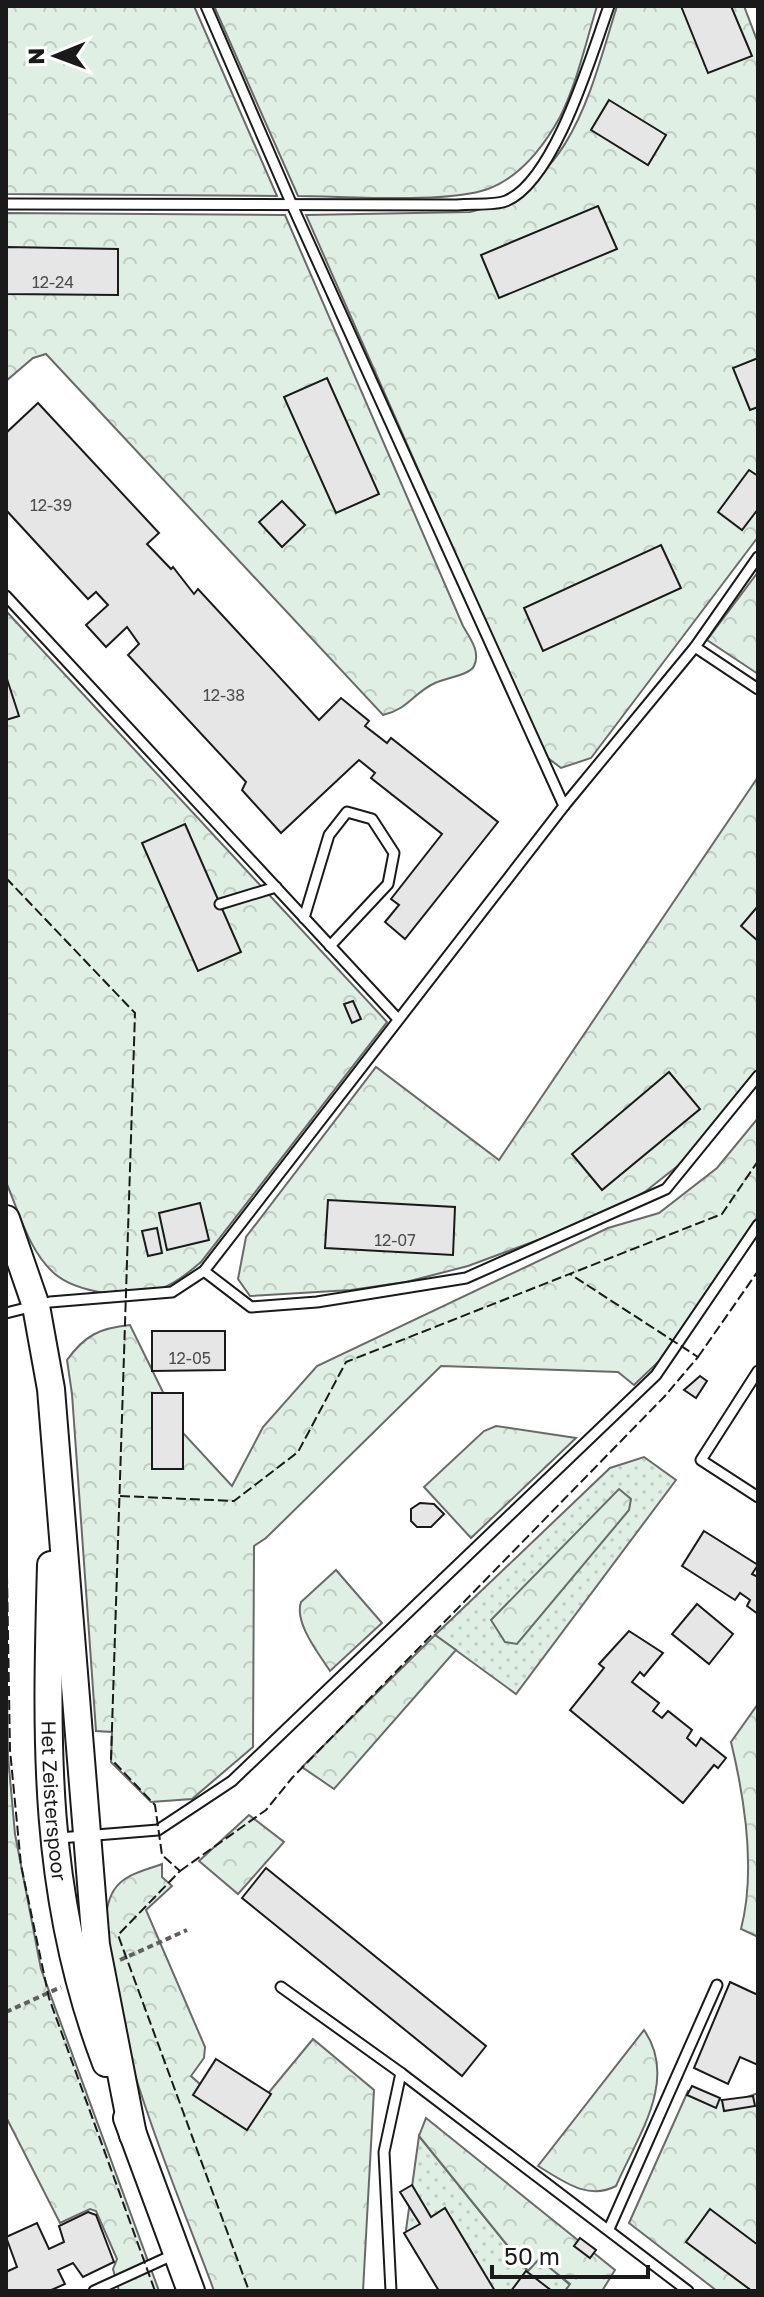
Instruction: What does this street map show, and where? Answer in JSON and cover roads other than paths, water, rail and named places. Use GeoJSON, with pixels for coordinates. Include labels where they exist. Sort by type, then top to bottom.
{"type":"FeatureCollection","features":[{"type":"Feature","properties":{"kind":"street","name":"Het Zeisterspoor"},"geometry":{"type":"LineString","coordinates":[[6,1219],[36,1306],[51,1389],[96,1945],[133,2135]]}},
{"type":"Feature","properties":{"kind":"street","name":"Het Zeisterspoor"},"geometry":{"type":"LineString","coordinates":[[54,1454],[47,1706],[53,1838],[68,1940],[81,1998],[191,2291]]}},
{"type":"Feature","properties":{"kind":"lane"},"geometry":{"type":"LineString","coordinates":[[206,6],[292,205],[564,806]]}},
{"type":"Feature","properties":{"kind":"lane"},"geometry":{"type":"LineString","coordinates":[[6,204],[457,205],[507,200],[532,178],[562,133],[609,6]]}},
{"type":"Feature","properties":{"kind":"lane"},"geometry":{"type":"LineString","coordinates":[[6,1313],[36,1306],[172,1292],[204,1271],[564,806],[695,647],[758,557]]}},
{"type":"Feature","properties":{"kind":"lane"},"geometry":{"type":"LineString","coordinates":[[6,596],[398,1019]]}},
{"type":"Feature","properties":{"kind":"lane"},"geometry":{"type":"LineString","coordinates":[[695,647],[758,689]]}},
{"type":"Feature","properties":{"kind":"lane"},"geometry":{"type":"LineString","coordinates":[[304,918],[329,835],[347,812],[372,819],[394,853],[388,884],[330,946]]}},
{"type":"Feature","properties":{"kind":"lane"},"geometry":{"type":"LineString","coordinates":[[220,904],[276,887]]}},
{"type":"Feature","properties":{"kind":"lane"},"geometry":{"type":"LineString","coordinates":[[204,1271],[251,1307],[317,1302],[466,1278],[666,1189],[758,1076]]}},
{"type":"Feature","properties":{"kind":"lane"},"geometry":{"type":"LineString","coordinates":[[53,1838],[158,1830],[232,1781],[656,1375],[758,1225]]}},
{"type":"Feature","properties":{"kind":"lane"},"geometry":{"type":"LineString","coordinates":[[758,1371],[701,1460],[758,1497]]}},
{"type":"Feature","properties":{"kind":"lane"},"geometry":{"type":"LineString","coordinates":[[609,2229],[717,1985]]}},
{"type":"Feature","properties":{"kind":"lane"},"geometry":{"type":"LineString","coordinates":[[281,1987],[401,2073],[688,2291]]}},
{"type":"Feature","properties":{"kind":"lane"},"geometry":{"type":"LineString","coordinates":[[391,2291],[384,2152],[401,2073]]}},
{"type":"Feature","properties":{"kind":"lane"},"geometry":{"type":"LineString","coordinates":[[94,2291],[177,2253]]}}]}
